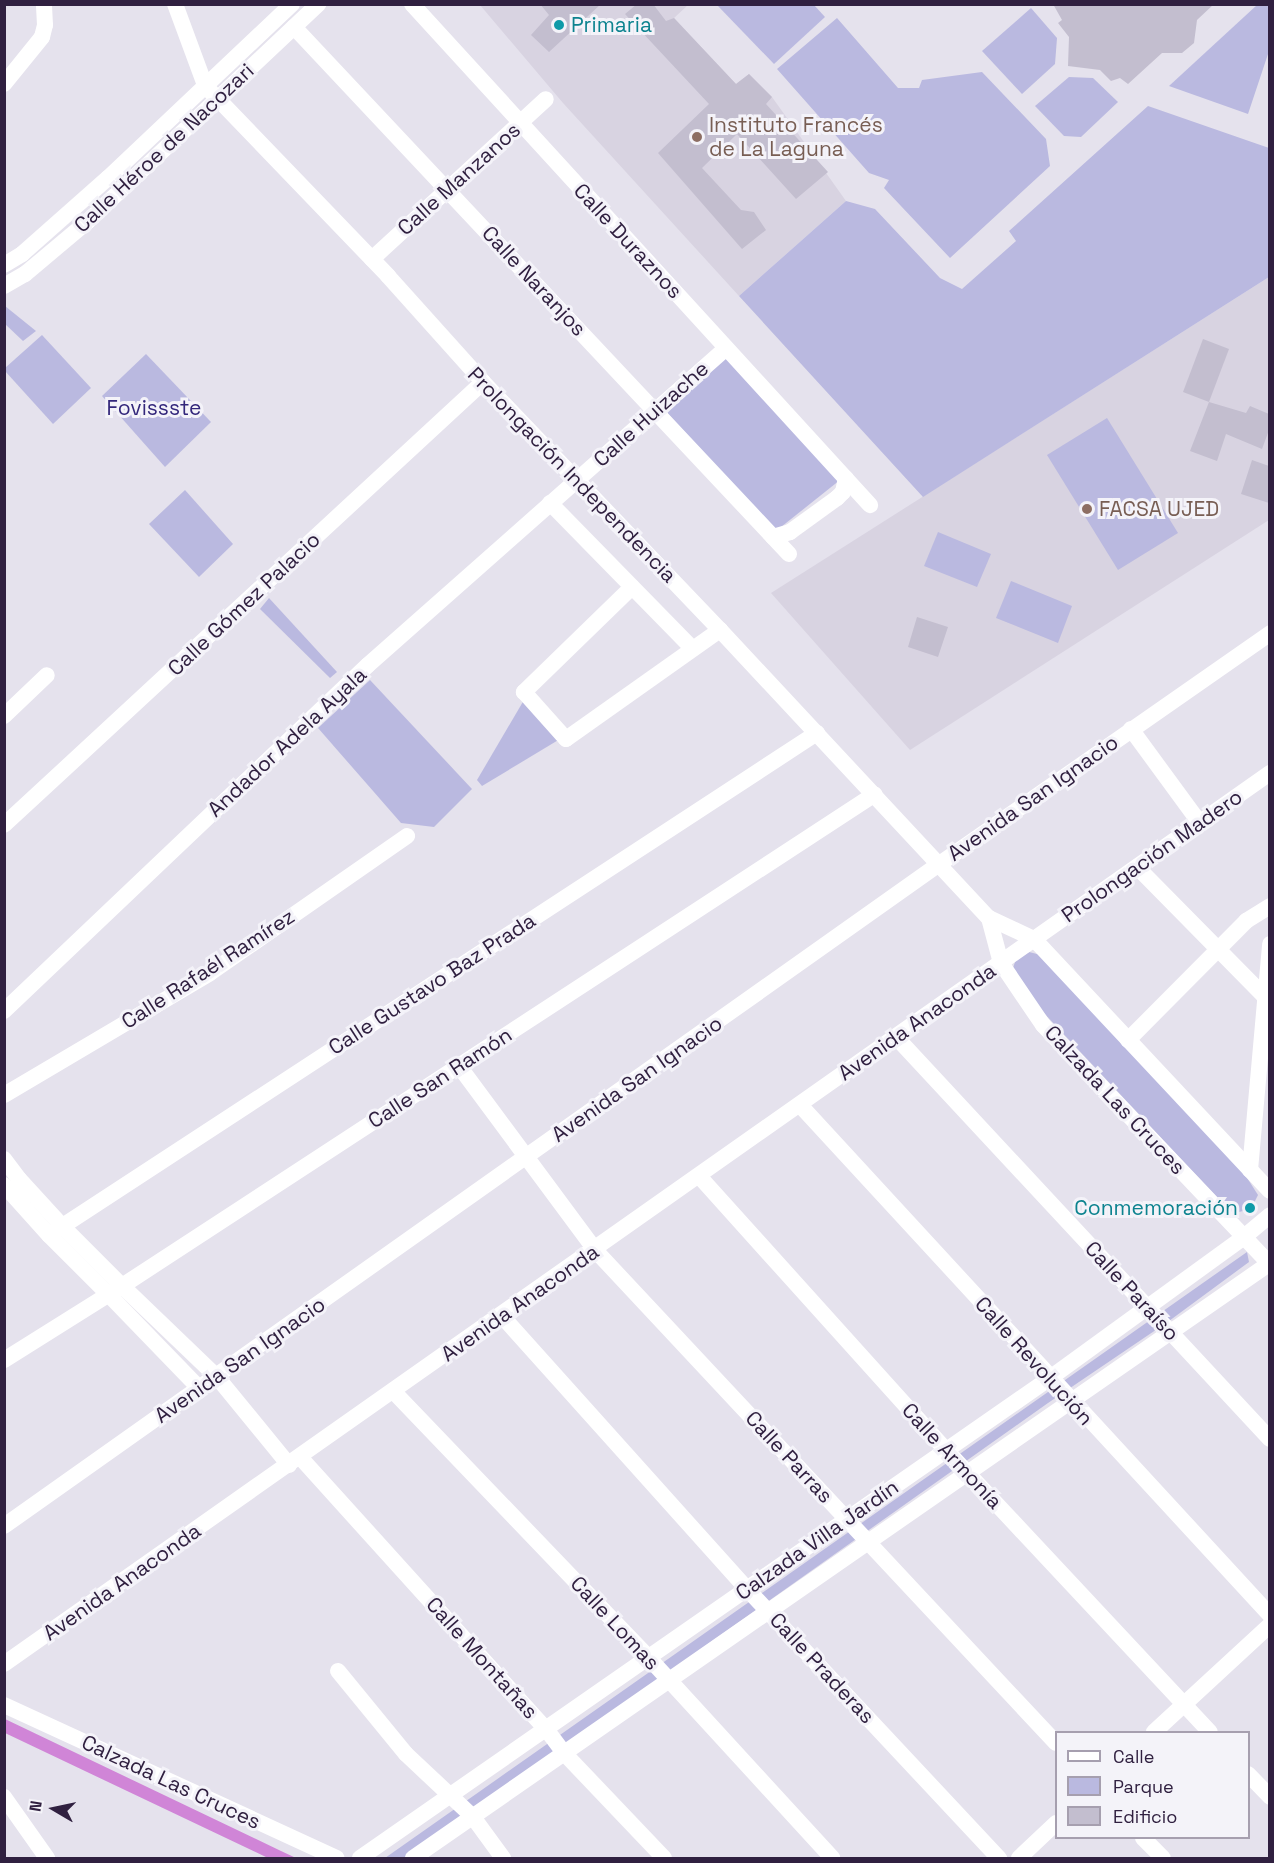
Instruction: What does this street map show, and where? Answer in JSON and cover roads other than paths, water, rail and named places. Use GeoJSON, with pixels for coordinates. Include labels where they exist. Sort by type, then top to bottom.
{"type":"FeatureCollection","features":[{"type":"Feature","properties":{"kind":"street"},"geometry":{"type":"LineString","coordinates":[[4,84],[42,37],[45,26],[44,4]]}},
{"type":"Feature","properties":{"kind":"street"},"geometry":{"type":"LineString","coordinates":[[175,4],[205,85]]}},
{"type":"Feature","properties":{"kind":"street","name":"Calle Héroe de Nacozari"},"geometry":{"type":"LineString","coordinates":[[4,286],[25,274],[87,222],[318,4]]}},
{"type":"Feature","properties":{"kind":"street","name":"Calle Duraznos"},"geometry":{"type":"LineString","coordinates":[[412,4],[870,504]]}},
{"type":"Feature","properties":{"kind":"street","name":"Calle Héroe de Nacozari"},"geometry":{"type":"LineString","coordinates":[[4,265],[22,254],[108,178],[283,7]]}},
{"type":"Feature","properties":{"kind":"street","name":"Calle Naranjos"},"geometry":{"type":"LineString","coordinates":[[294,27],[789,554]]}},
{"type":"Feature","properties":{"kind":"street","name":"Prolongación Independencia"},"geometry":{"type":"LineString","coordinates":[[205,85],[372,259],[483,382],[720,630],[939,865]]}},
{"type":"Feature","properties":{"kind":"street","name":"Calle Manzanos"},"geometry":{"type":"LineString","coordinates":[[372,259],[546,99]]}},
{"type":"Feature","properties":{"kind":"street","name":"Calle Huizache"},"geometry":{"type":"LineString","coordinates":[[576,481],[726,348]]}},
{"type":"Feature","properties":{"kind":"street","name":"Calle Gómez Palacio"},"geometry":{"type":"LineString","coordinates":[[4,825],[483,382]]}},
{"type":"Feature","properties":{"kind":"street"},"geometry":{"type":"LineString","coordinates":[[773,537],[790,532],[837,498],[843,492],[846,478]]}},
{"type":"Feature","properties":{"kind":"street","name":"Andador Adela Ayala"},"geometry":{"type":"LineString","coordinates":[[4,1011],[303,726],[576,481]]}},
{"type":"Feature","properties":{"kind":"street"},"geometry":{"type":"LineString","coordinates":[[550,502],[693,649]]}},
{"type":"Feature","properties":{"kind":"street"},"geometry":{"type":"LineString","coordinates":[[632,587],[524,692],[566,739],[720,630]]}},
{"type":"Feature","properties":{"kind":"street","name":"Avenida San Ignacio"},"geometry":{"type":"LineString","coordinates":[[4,1526],[1269,633]]}},
{"type":"Feature","properties":{"kind":"street"},"geometry":{"type":"LineString","coordinates":[[4,716],[47,675]]}},
{"type":"Feature","properties":{"kind":"street"},"geometry":{"type":"LineString","coordinates":[[1131,729],[1200,822]]}},
{"type":"Feature","properties":{"kind":"street","name":"Calle Gustavo Baz Prada"},"geometry":{"type":"LineString","coordinates":[[55,1231],[816,733]]}},
{"type":"Feature","properties":{"kind":"street","name":"Prolongación Madero"},"geometry":{"type":"LineString","coordinates":[[1034,939],[1269,773]]}},
{"type":"Feature","properties":{"kind":"street","name":"Calle San Ramón"},"geometry":{"type":"LineString","coordinates":[[4,1360],[116,1291],[874,794]]}},
{"type":"Feature","properties":{"kind":"street","name":"Calle Rafaél Ramírez"},"geometry":{"type":"LineString","coordinates":[[4,1095],[210,973],[407,836]]}},
{"type":"Feature","properties":{"kind":"street","name":"Calzada Las Cruces"},"geometry":{"type":"LineString","coordinates":[[939,865],[989,918],[1034,939],[1269,1191]]}},
{"type":"Feature","properties":{"kind":"street"},"geometry":{"type":"LineString","coordinates":[[1137,867],[1265,997]]}},
{"type":"Feature","properties":{"kind":"street"},"geometry":{"type":"LineString","coordinates":[[1128,1040],[1246,921],[1269,906]]}},
{"type":"Feature","properties":{"kind":"street","name":"Calzada Las Cruces"},"geometry":{"type":"LineString","coordinates":[[989,918],[1001,963],[1043,1025],[1269,1264]]}},
{"type":"Feature","properties":{"kind":"street","name":"Avenida Anaconda"},"geometry":{"type":"LineString","coordinates":[[4,1664],[502,1316],[1034,939]]}},
{"type":"Feature","properties":{"kind":"street"},"geometry":{"type":"LineString","coordinates":[[1250,1170],[1266,1022],[1265,997],[1269,944]]}},
{"type":"Feature","properties":{"kind":"street","name":"Calle Paraíso"},"geometry":{"type":"LineString","coordinates":[[896,1037],[1269,1439]]}},
{"type":"Feature","properties":{"kind":"street","name":"Calle Parras"},"geometry":{"type":"LineString","coordinates":[[459,1066],[594,1250],[1055,1742]]}},
{"type":"Feature","properties":{"kind":"street","name":"Calle Revolución"},"geometry":{"type":"LineString","coordinates":[[800,1105],[1269,1615]]}},
{"type":"Feature","properties":{"kind":"street"},"geometry":{"type":"LineString","coordinates":[[4,1159],[55,1231]]}},
{"type":"Feature","properties":{"kind":"street","name":"Calle Armonía"},"geometry":{"type":"LineString","coordinates":[[699,1176],[946,1450],[1209,1731]]}},
{"type":"Feature","properties":{"kind":"street"},"geometry":{"type":"LineString","coordinates":[[4,1185],[116,1291],[200,1389]]}},
{"type":"Feature","properties":{"kind":"street","name":"Calzada Villa Jardín"},"geometry":{"type":"LineString","coordinates":[[360,1858],[1050,1378],[1146,1306],[1244,1237],[1269,1215]]}},
{"type":"Feature","properties":{"kind":"street","name":"Calzada Villa Jardín"},"geometry":{"type":"LineString","coordinates":[[413,1858],[1269,1264]]}},
{"type":"Feature","properties":{"kind":"street","name":"Calle Montañas"},"geometry":{"type":"LineString","coordinates":[[116,1291],[217,1377],[546,1729],[564,1754],[664,1858]]}},
{"type":"Feature","properties":{"kind":"street","name":"Calle Praderas"},"geometry":{"type":"LineString","coordinates":[[502,1316],[747,1588],[999,1858]]}},
{"type":"Feature","properties":{"kind":"street","name":"Calle Lomas"},"geometry":{"type":"LineString","coordinates":[[394,1392],[648,1658],[832,1858]]}},
{"type":"Feature","properties":{"kind":"street"},"geometry":{"type":"LineString","coordinates":[[1155,1731],[1269,1625]]}},
{"type":"Feature","properties":{"kind":"street"},"geometry":{"type":"LineString","coordinates":[[338,1671],[406,1754],[473,1817],[503,1858]]}},
{"type":"Feature","properties":{"kind":"street","name":"Calzada Las Cruces"},"geometry":{"type":"LineString","coordinates":[[4,1705],[337,1858]]}},
{"type":"Feature","properties":{"kind":"street"},"geometry":{"type":"LineString","coordinates":[[1250,1776],[1269,1797]]}},
{"type":"Feature","properties":{"kind":"street"},"geometry":{"type":"LineString","coordinates":[[4,1797],[47,1858]]}},
{"type":"Feature","properties":{"kind":"street"},"geometry":{"type":"LineString","coordinates":[[1019,1858],[1055,1824]]}},
{"type":"Feature","properties":{"kind":"street"},"geometry":{"type":"LineString","coordinates":[[1144,1839],[1163,1858]]}},
{"type":"Feature","properties":{"kind":"place","name":"Primaria"},"geometry":{"type":"Point","coordinates":[559,25]}},
{"type":"Feature","properties":{"kind":"place","name":"Instituto Francés de La Laguna"},"geometry":{"type":"Point","coordinates":[697,137]}},
{"type":"Feature","properties":{"kind":"place","name":"FACSA UJED"},"geometry":{"type":"Point","coordinates":[1087,509]}},
{"type":"Feature","properties":{"kind":"place","name":"Conmemoración"},"geometry":{"type":"Point","coordinates":[1250,1208]}},
{"type":"Feature","properties":{"kind":"park label","name":"Fovissste"},"geometry":{"type":"Point","coordinates":[154,408]}}]}
